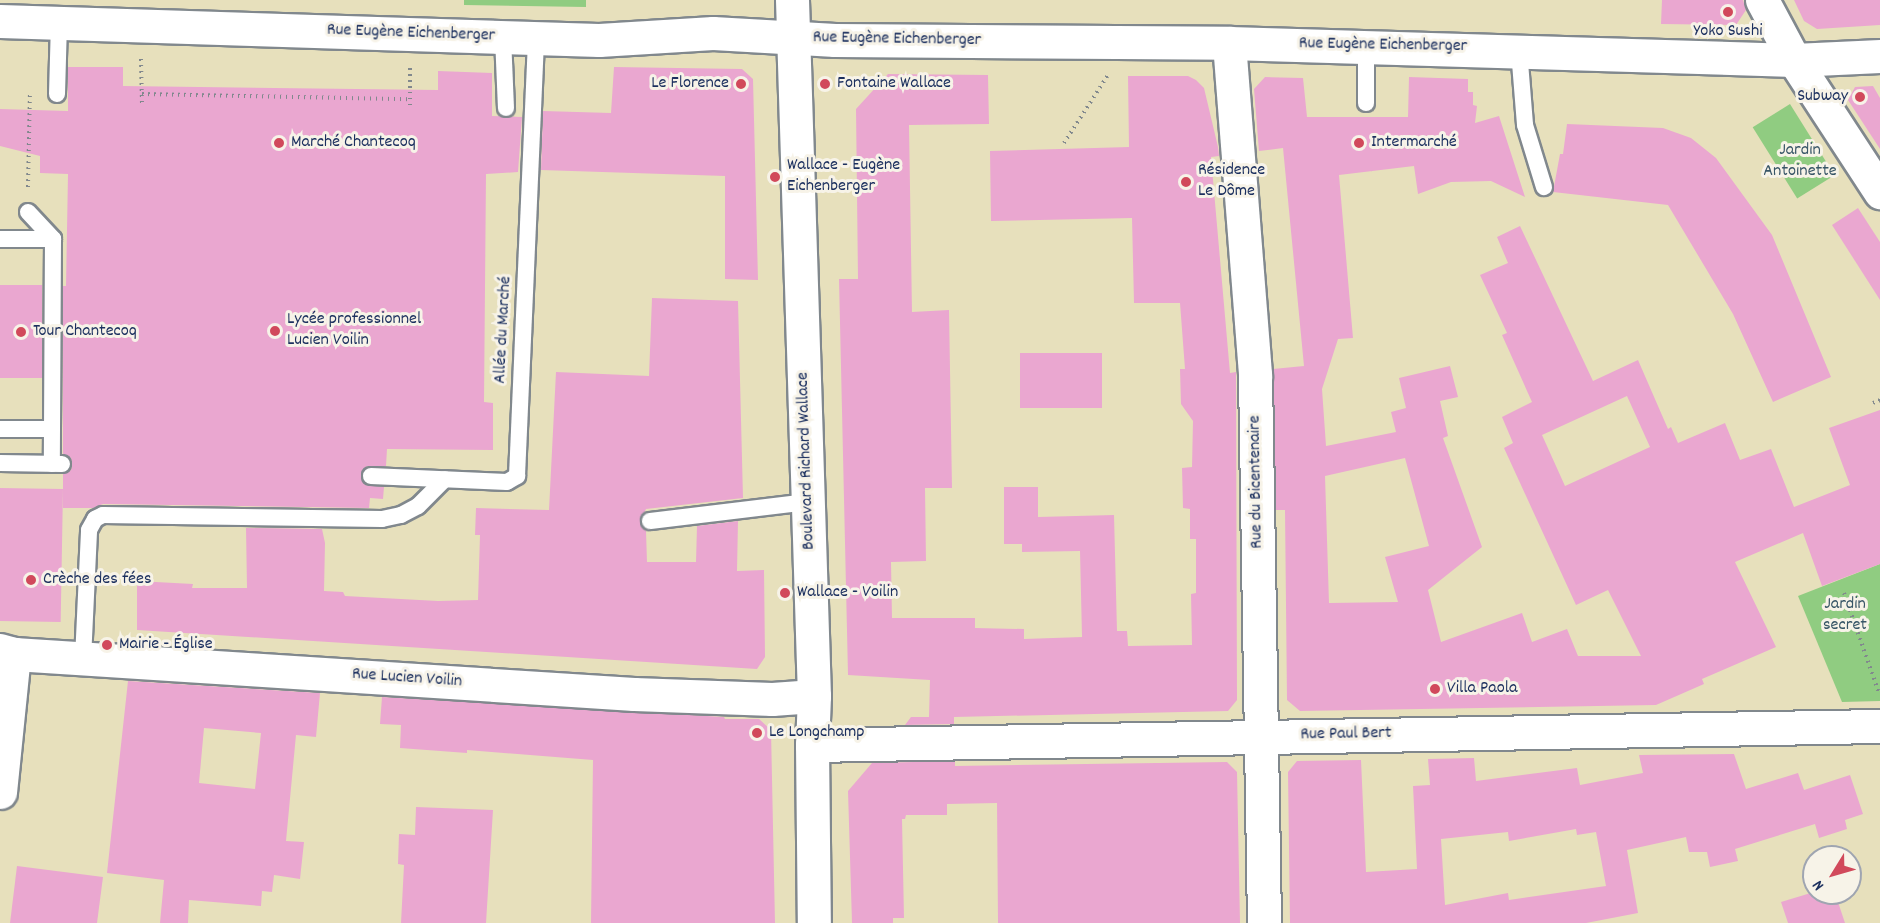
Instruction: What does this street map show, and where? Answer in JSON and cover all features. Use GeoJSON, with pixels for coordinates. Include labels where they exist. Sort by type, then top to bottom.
{"type":"FeatureCollection","features":[{"type":"Feature","properties":{"kind":"street","name":"Boulevard Richard Wallace"},"geometry":{"type":"LineString","coordinates":[[792,0],[814,696],[812,746],[814,923]]}},
{"type":"Feature","properties":{"kind":"street"},"geometry":{"type":"LineString","coordinates":[[1762,0],[1794,60],[1880,192]]}},
{"type":"Feature","properties":{"kind":"street","name":"Rue Eugène Eichenberger"},"geometry":{"type":"LineString","coordinates":[[0,21],[599,40],[713,33],[793,38],[1366,46],[1794,60],[1880,56]]}},
{"type":"Feature","properties":{"kind":"street","name":"Rue du Bicentenaire"},"geometry":{"type":"LineString","coordinates":[[1229,43],[1255,375],[1263,923]]}},
{"type":"Feature","properties":{"kind":"street"},"geometry":{"type":"LineString","coordinates":[[0,792],[7,652]]}},
{"type":"Feature","properties":{"kind":"street","name":"Rue Lucien Voilin"},"geometry":{"type":"LineString","coordinates":[[7,652],[83,659],[634,694],[772,699],[814,696]]}},
{"type":"Feature","properties":{"kind":"street","name":"Rue Paul Bert"},"geometry":{"type":"LineString","coordinates":[[812,746],[1880,726]]}},
{"type":"Feature","properties":{"kind":"lane"},"geometry":{"type":"LineString","coordinates":[[57,94],[59,23]]}},
{"type":"Feature","properties":{"kind":"lane"},"geometry":{"type":"LineString","coordinates":[[503,37],[506,108]]}},
{"type":"Feature","properties":{"kind":"lane","name":"Allée du Marché"},"geometry":{"type":"LineString","coordinates":[[371,476],[507,482],[517,476],[536,38]]}},
{"type":"Feature","properties":{"kind":"lane"},"geometry":{"type":"LineString","coordinates":[[1366,46],[1366,103]]}},
{"type":"Feature","properties":{"kind":"lane"},"geometry":{"type":"LineString","coordinates":[[1518,50],[1525,125],[1544,187]]}},
{"type":"Feature","properties":{"kind":"lane"},"geometry":{"type":"LineString","coordinates":[[0,463],[58,464],[52,429],[52,239],[28,212]]}},
{"type":"Feature","properties":{"kind":"lane"},"geometry":{"type":"LineString","coordinates":[[0,239],[52,239]]}},
{"type":"Feature","properties":{"kind":"lane"},"geometry":{"type":"LineString","coordinates":[[0,429],[52,429]]}},
{"type":"Feature","properties":{"kind":"lane"},"geometry":{"type":"LineString","coordinates":[[83,659],[89,530],[95,519],[103,515],[382,519],[401,515],[418,507],[445,479]]}},
{"type":"Feature","properties":{"kind":"lane"},"geometry":{"type":"LineString","coordinates":[[650,521],[808,502]]}},
{"type":"Feature","properties":{"kind":"path"},"geometry":{"type":"LineString","coordinates":[[141,26],[142,103]]}},
{"type":"Feature","properties":{"kind":"path"},"geometry":{"type":"LineString","coordinates":[[410,34],[410,107]]}},
{"type":"Feature","properties":{"kind":"path"},"geometry":{"type":"LineString","coordinates":[[1064,143],[1096,90],[1114,67]]}},
{"type":"Feature","properties":{"kind":"path"},"geometry":{"type":"LineString","coordinates":[[28,212],[30,87]]}},
{"type":"Feature","properties":{"kind":"path"},"geometry":{"type":"LineString","coordinates":[[142,94],[410,99]]}},
{"type":"Feature","properties":{"kind":"path"},"geometry":{"type":"LineString","coordinates":[[1873,403],[1880,400]]}},
{"type":"Feature","properties":{"kind":"path"},"geometry":{"type":"LineString","coordinates":[[1844,593],[1880,696]]}},
{"type":"Feature","properties":{"kind":"green space"},"geometry":{"type":"Polygon","coordinates":[[[464,0],[586,0],[586,7],[464,5],[464,0]]]}},
{"type":"Feature","properties":{"kind":"green space","name":"Jardin Antoinette"},"geometry":{"type":"Polygon","coordinates":[[[1790,104],[1835,175],[1797,199],[1753,127],[1790,104]]]}},
{"type":"Feature","properties":{"kind":"green space","name":"Jardin secret"},"geometry":{"type":"Polygon","coordinates":[[[1880,564],[1880,701],[1842,702],[1798,596],[1880,564]]]}},
{"type":"Feature","properties":{"kind":"building"},"geometry":{"type":"Polygon","coordinates":[[[1662,0],[1743,0],[1746,10],[1736,25],[1661,24],[1662,0]]]}},
{"type":"Feature","properties":{"kind":"building"},"geometry":{"type":"Polygon","coordinates":[[[1794,0],[1880,0],[1880,25],[1817,29],[1804,21],[1794,0]]]}},
{"type":"Feature","properties":{"kind":"building","name":"Lycée professionnel Lucien Voilin"},"geometry":{"type":"Polygon","coordinates":[[[68,67],[123,67],[123,86],[438,90],[438,71],[492,73],[492,116],[522,117],[518,172],[486,174],[484,402],[493,403],[493,450],[387,449],[386,466],[367,466],[361,475],[366,485],[384,487],[383,499],[370,498],[369,508],[103,504],[93,508],[63,508],[63,474],[71,470],[72,465],[71,458],[63,454],[63,286],[66,286],[68,174],[40,173],[40,156],[0,146],[0,109],[68,111],[68,67]]]}},
{"type":"Feature","properties":{"kind":"building"},"geometry":{"type":"Polygon","coordinates":[[[614,67],[742,69],[753,79],[758,280],[725,279],[725,176],[541,170],[543,111],[611,113],[614,67]]]}},
{"type":"Feature","properties":{"kind":"building"},"geometry":{"type":"Polygon","coordinates":[[[888,74],[988,75],[989,124],[909,125],[912,312],[949,310],[952,488],[925,488],[926,561],[891,562],[892,618],[975,618],[975,628],[1024,629],[1024,639],[1082,637],[1080,551],[1022,552],[1022,544],[1004,544],[1004,487],[1038,487],[1038,517],[1114,515],[1117,631],[1127,631],[1128,646],[1192,645],[1191,594],[1196,593],[1196,539],[1190,539],[1190,509],[1183,508],[1182,468],[1192,467],[1193,421],[1181,404],[1180,369],[1185,369],[1180,303],[1134,303],[1132,218],[991,221],[990,151],[1129,147],[1128,76],[1188,76],[1204,88],[1218,147],[1219,156],[1211,157],[1230,373],[1236,372],[1237,700],[1228,711],[954,717],[954,724],[905,725],[911,717],[929,717],[930,680],[848,675],[839,279],[858,279],[856,109],[888,74]]]}},
{"type":"Feature","properties":{"kind":"building"},"geometry":{"type":"Polygon","coordinates":[[[1265,77],[1303,78],[1307,117],[1408,117],[1409,77],[1468,79],[1468,92],[1473,92],[1473,105],[1477,106],[1475,123],[1499,116],[1525,197],[1491,181],[1451,182],[1418,194],[1414,166],[1339,175],[1353,338],[1338,339],[1322,389],[1326,446],[1396,432],[1391,412],[1406,408],[1399,378],[1450,366],[1458,397],[1440,401],[1448,436],[1443,438],[1482,547],[1428,590],[1441,642],[1522,613],[1532,642],[1567,629],[1578,656],[1641,656],[1608,590],[1576,605],[1504,448],[1513,443],[1502,417],[1532,402],[1502,335],[1507,333],[1480,275],[1508,263],[1497,237],[1520,226],[1593,381],[1638,360],[1668,429],[1671,427],[1678,443],[1725,423],[1740,460],[1771,449],[1794,507],[1850,485],[1829,428],[1880,410],[1880,564],[1822,586],[1803,533],[1735,562],[1776,647],[1702,679],[1704,684],[1656,705],[1300,711],[1287,700],[1285,510],[1276,510],[1273,369],[1304,366],[1283,148],[1259,151],[1254,89],[1265,77]],[[1627,396],[1542,435],[1565,486],[1650,447],[1627,396]],[[1405,458],[1325,476],[1329,603],[1398,602],[1385,557],[1429,546],[1405,458]]]}},
{"type":"Feature","properties":{"kind":"building"},"geometry":{"type":"Polygon","coordinates":[[[1873,86],[1880,98],[1880,149],[1848,100],[1855,87],[1873,86]]]}},
{"type":"Feature","properties":{"kind":"building"},"geometry":{"type":"Polygon","coordinates":[[[1567,124],[1663,128],[1691,138],[1716,158],[1772,235],[1831,377],[1773,402],[1733,314],[1668,205],[1553,192],[1560,154],[1563,154],[1567,124]]]}},
{"type":"Feature","properties":{"kind":"building"},"geometry":{"type":"Polygon","coordinates":[[[1858,208],[1880,242],[1880,300],[1832,225],[1858,208]]]}},
{"type":"Feature","properties":{"kind":"building","name":"Tour Chantecoq"},"geometry":{"type":"Polygon","coordinates":[[[0,285],[42,285],[42,378],[0,378],[0,285]]]}},
{"type":"Feature","properties":{"kind":"building"},"geometry":{"type":"Polygon","coordinates":[[[652,298],[738,301],[743,498],[646,509],[640,522],[646,531],[647,562],[696,562],[697,526],[738,521],[737,571],[764,570],[765,657],[757,669],[137,630],[137,581],[193,584],[192,588],[247,588],[246,528],[322,529],[325,543],[324,591],[343,592],[345,596],[438,601],[478,600],[480,535],[475,535],[476,508],[549,510],[556,372],[649,376],[652,298]]]}},
{"type":"Feature","properties":{"kind":"building"},"geometry":{"type":"Polygon","coordinates":[[[1020,353],[1102,353],[1102,408],[1020,408],[1020,353]]]}},
{"type":"Feature","properties":{"kind":"building","name":"Crèche des fées"},"geometry":{"type":"Polygon","coordinates":[[[0,488],[63,489],[61,622],[0,621],[0,488]]]}},
{"type":"Feature","properties":{"kind":"building"},"geometry":{"type":"Polygon","coordinates":[[[128,681],[320,693],[316,737],[296,735],[286,841],[304,842],[300,879],[274,875],[272,892],[262,891],[261,906],[189,900],[188,923],[160,923],[164,880],[107,873],[128,681]],[[204,728],[199,783],[255,789],[261,733],[204,728]]]}},
{"type":"Feature","properties":{"kind":"building"},"geometry":{"type":"Polygon","coordinates":[[[382,697],[724,717],[725,719],[759,719],[771,730],[775,923],[591,923],[593,760],[467,750],[467,753],[400,748],[401,725],[380,724],[382,697]]]}},
{"type":"Feature","properties":{"kind":"building"},"geometry":{"type":"Polygon","coordinates":[[[1734,754],[1746,789],[1798,773],[1804,790],[1850,775],[1863,814],[1845,820],[1847,829],[1819,838],[1815,824],[1735,849],[1738,861],[1710,867],[1707,852],[1689,852],[1686,837],[1627,850],[1638,913],[1586,923],[1290,923],[1288,772],[1297,761],[1361,760],[1366,872],[1417,869],[1413,786],[1430,785],[1428,759],[1474,758],[1476,781],[1577,768],[1580,785],[1643,773],[1639,755],[1734,754]],[[1576,829],[1509,841],[1508,832],[1441,839],[1445,905],[1508,893],[1509,900],[1606,886],[1596,832],[1577,835],[1576,829]]]}},
{"type":"Feature","properties":{"kind":"building"},"geometry":{"type":"Polygon","coordinates":[[[955,761],[955,766],[1227,762],[1237,772],[1240,923],[998,923],[997,803],[947,804],[947,815],[906,815],[905,819],[902,819],[904,918],[893,918],[893,923],[852,923],[848,791],[872,763],[955,761]]]}},
{"type":"Feature","properties":{"kind":"building"},"geometry":{"type":"Polygon","coordinates":[[[416,807],[493,810],[486,923],[401,923],[404,865],[398,864],[399,834],[415,835],[416,807]]]}},
{"type":"Feature","properties":{"kind":"building"},"geometry":{"type":"Polygon","coordinates":[[[17,866],[103,877],[97,923],[10,923],[17,866]]]}},
{"type":"Feature","properties":{"kind":"building"},"geometry":{"type":"Polygon","coordinates":[[[1802,896],[1802,905],[1839,905],[1845,923],[1788,923],[1781,902],[1802,896]]]}},
{"type":"Feature","properties":{"kind":"place","name":"Yoko Sushi"},"geometry":{"type":"Point","coordinates":[1728,12]}},
{"type":"Feature","properties":{"kind":"place","name":"Le Florence"},"geometry":{"type":"Point","coordinates":[741,84]}},
{"type":"Feature","properties":{"kind":"place","name":"Fontaine Wallace"},"geometry":{"type":"Point","coordinates":[825,84]}},
{"type":"Feature","properties":{"kind":"place","name":"Subway"},"geometry":{"type":"Point","coordinates":[1860,97]}},
{"type":"Feature","properties":{"kind":"place","name":"Marché Chantecoq"},"geometry":{"type":"Point","coordinates":[279,143]}},
{"type":"Feature","properties":{"kind":"place","name":"Intermarché"},"geometry":{"type":"Point","coordinates":[1359,143]}},
{"type":"Feature","properties":{"kind":"place","name":"Wallace - Eugène Eichenberger"},"geometry":{"type":"Point","coordinates":[775,177]}},
{"type":"Feature","properties":{"kind":"place","name":"Résidence Le Dôme"},"geometry":{"type":"Point","coordinates":[1186,182]}},
{"type":"Feature","properties":{"kind":"place","name":"Lycée professionnel Lucien Voilin"},"geometry":{"type":"Point","coordinates":[275,331]}},
{"type":"Feature","properties":{"kind":"place","name":"Tour Chantecoq"},"geometry":{"type":"Point","coordinates":[21,332]}},
{"type":"Feature","properties":{"kind":"place","name":"Crèche des fées"},"geometry":{"type":"Point","coordinates":[31,580]}},
{"type":"Feature","properties":{"kind":"place","name":"Wallace - Voilin"},"geometry":{"type":"Point","coordinates":[785,593]}},
{"type":"Feature","properties":{"kind":"place","name":"Mairie - Église"},"geometry":{"type":"Point","coordinates":[107,645]}},
{"type":"Feature","properties":{"kind":"place","name":"Villa Paola"},"geometry":{"type":"Point","coordinates":[1435,689]}},
{"type":"Feature","properties":{"kind":"place","name":"Le Longchamp"},"geometry":{"type":"Point","coordinates":[757,733]}}]}
